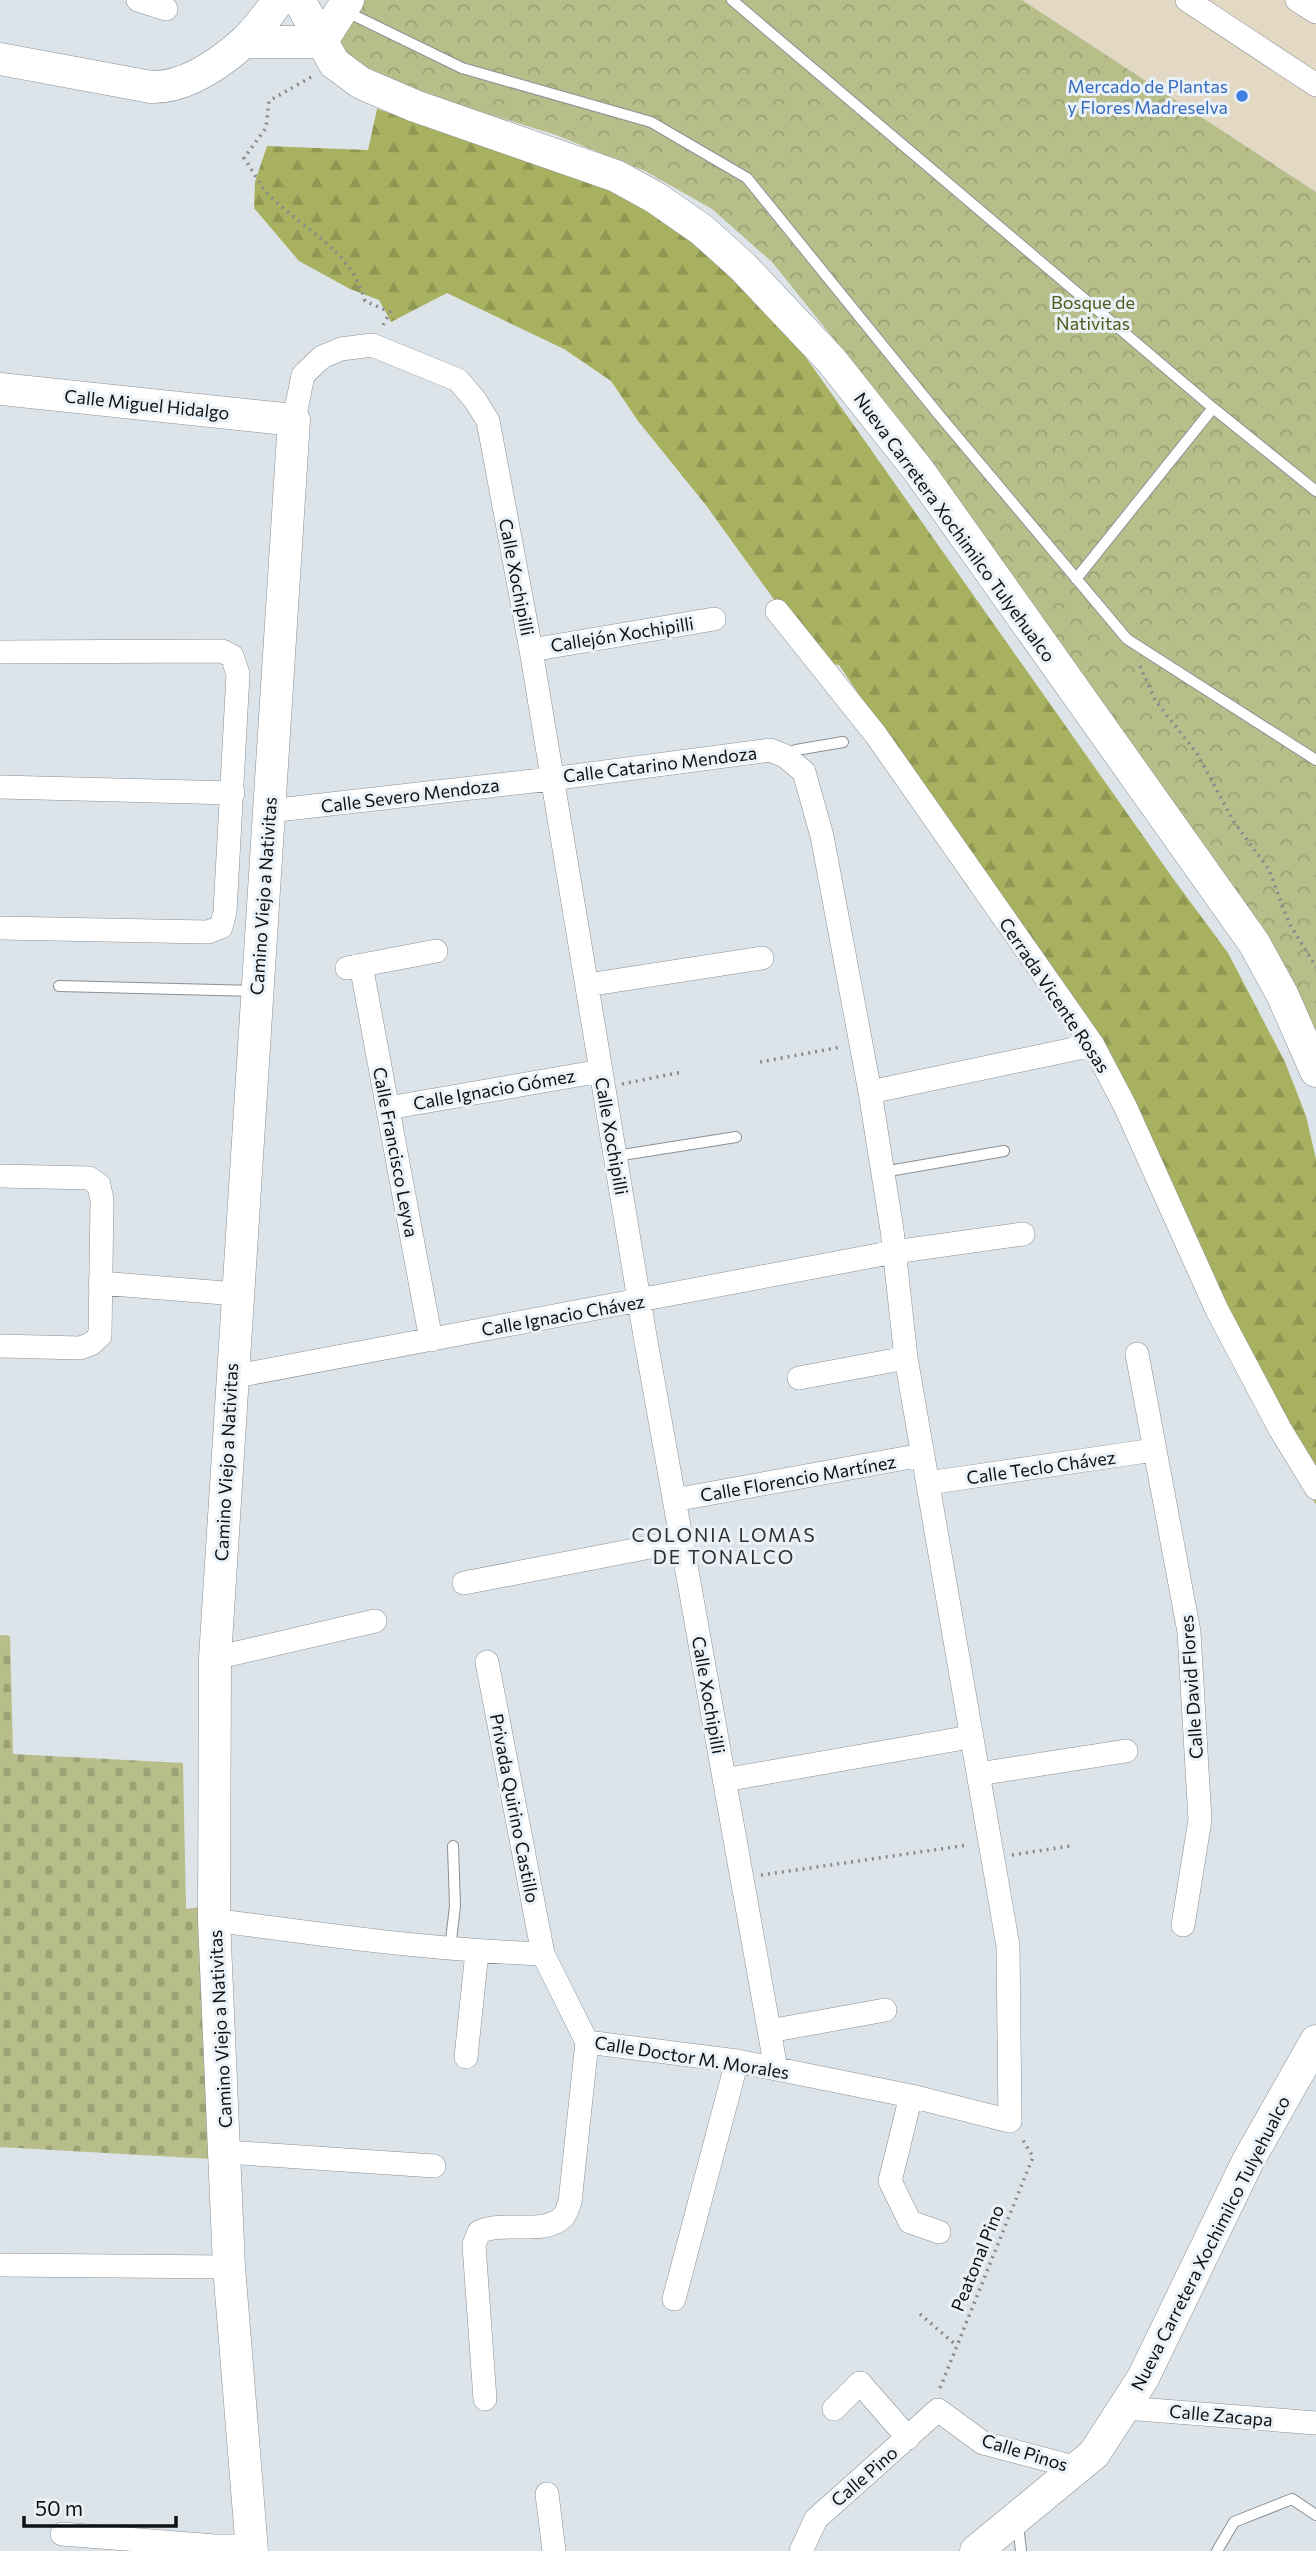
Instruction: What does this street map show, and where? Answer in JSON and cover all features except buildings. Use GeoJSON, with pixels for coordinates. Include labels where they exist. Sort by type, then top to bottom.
{"type":"FeatureCollection","features":[{"type":"Feature","properties":{"kind":"main road"},"geometry":{"type":"LineString","coordinates":[[7,54],[151,87],[167,87],[197,75],[245,42],[279,0]]}},
{"type":"Feature","properties":{"kind":"main road"},"geometry":{"type":"LineString","coordinates":[[299,0],[328,52]]}},
{"type":"Feature","properties":{"kind":"main road"},"geometry":{"type":"LineString","coordinates":[[328,52],[345,5]]}},
{"type":"Feature","properties":{"kind":"main road"},"geometry":{"type":"LineString","coordinates":[[245,42],[328,52]]}},
{"type":"Feature","properties":{"kind":"main road","name":"Nueva Carretera Xochimilco Tulyehualco"},"geometry":{"type":"LineString","coordinates":[[328,52],[361,83],[415,106],[616,176],[656,198],[702,230],[742,265],[831,360],[919,471],[1254,943],[1282,994],[1316,1071]]}},
{"type":"Feature","properties":{"kind":"main road","name":"Calle Miguel Hidalgo"},"geometry":{"type":"LineString","coordinates":[[0,389],[294,420]]}},
{"type":"Feature","properties":{"kind":"main road","name":"Camino Viejo a Nativitas"},"geometry":{"type":"LineString","coordinates":[[251,2549],[229,2267],[214,1920],[215,1658],[294,420]]}},
{"type":"Feature","properties":{"kind":"main road","name":"Nueva Carretera Xochimilco Tulyehualco"},"geometry":{"type":"LineString","coordinates":[[976,2551],[1094,2454],[1125,2408],[1143,2378],[1248,2161],[1316,2041]]}},
{"type":"Feature","properties":{"kind":"street"},"geometry":{"type":"LineString","coordinates":[[138,0],[166,9]]}},
{"type":"Feature","properties":{"kind":"street"},"geometry":{"type":"LineString","coordinates":[[1187,0],[1316,85]]}},
{"type":"Feature","properties":{"kind":"street","name":"Camino Viejo a Nativitas"},"geometry":{"type":"LineString","coordinates":[[294,420],[303,375],[322,357],[341,349],[372,345]]}},
{"type":"Feature","properties":{"kind":"street","name":"Calle Xochipilli"},"geometry":{"type":"LineString","coordinates":[[372,345],[458,380],[488,421],[531,650],[681,1541],[776,2069]]}},
{"type":"Feature","properties":{"kind":"street","name":"Cerrada Vicente Rosas"},"geometry":{"type":"LineString","coordinates":[[777,611],[876,735],[1093,1045],[1125,1105],[1217,1310],[1280,1429],[1316,1488]]}},
{"type":"Feature","properties":{"kind":"street","name":"Callejón Xochipilli"},"geometry":{"type":"LineString","coordinates":[[531,650],[714,619]]}},
{"type":"Feature","properties":{"kind":"street"},"geometry":{"type":"LineString","coordinates":[[0,652],[222,651],[232,656],[238,674],[225,912],[221,926],[208,932],[0,928]]}},
{"type":"Feature","properties":{"kind":"street","name":"Calle Catarino Mendoza"},"geometry":{"type":"LineString","coordinates":[[551,779],[769,750],[785,756]]}},
{"type":"Feature","properties":{"kind":"street"},"geometry":{"type":"LineString","coordinates":[[785,756],[804,772],[822,836],[870,1092],[894,1252],[906,1358],[1008,1946],[1010,2121]]}},
{"type":"Feature","properties":{"kind":"street","name":"Calle Severo Mendoza"},"geometry":{"type":"LineString","coordinates":[[269,811],[551,779]]}},
{"type":"Feature","properties":{"kind":"street"},"geometry":{"type":"LineString","coordinates":[[0,787],[233,793]]}},
{"type":"Feature","properties":{"kind":"street","name":"Calle Francisco Leyva"},"geometry":{"type":"LineString","coordinates":[[431,1340],[388,1108],[353,966],[436,951]]}},
{"type":"Feature","properties":{"kind":"street"},"geometry":{"type":"LineString","coordinates":[[587,985],[762,958]]}},
{"type":"Feature","properties":{"kind":"street"},"geometry":{"type":"LineString","coordinates":[[870,1092],[1093,1045]]}},
{"type":"Feature","properties":{"kind":"street","name":"Calle Ignacio Gómez"},"geometry":{"type":"LineString","coordinates":[[388,1108],[602,1079]]}},
{"type":"Feature","properties":{"kind":"street"},"geometry":{"type":"LineString","coordinates":[[0,1176],[89,1178],[99,1185],[102,1200],[100,1335],[91,1344],[80,1348],[0,1346]]}},
{"type":"Feature","properties":{"kind":"street","name":"Calle Ignacio Chávez"},"geometry":{"type":"LineString","coordinates":[[232,1377],[894,1252],[1023,1234]]}},
{"type":"Feature","properties":{"kind":"street"},"geometry":{"type":"LineString","coordinates":[[100,1283],[237,1294]]}},
{"type":"Feature","properties":{"kind":"street","name":"Calle David Flores"},"geometry":{"type":"LineString","coordinates":[[1137,1354],[1189,1632],[1200,1820],[1183,1925]]}},
{"type":"Feature","properties":{"kind":"street"},"geometry":{"type":"LineString","coordinates":[[799,1378],[906,1358]]}},
{"type":"Feature","properties":{"kind":"street","name":"Calle Teclo Chávez"},"geometry":{"type":"LineString","coordinates":[[928,1483],[1154,1451]]}},
{"type":"Feature","properties":{"kind":"street","name":"Calle Florencio Martínez"},"geometry":{"type":"LineString","coordinates":[[674,1500],[922,1455]]}},
{"type":"Feature","properties":{"kind":"street"},"geometry":{"type":"LineString","coordinates":[[464,1583],[681,1541]]}},
{"type":"Feature","properties":{"kind":"street"},"geometry":{"type":"LineString","coordinates":[[215,1658],[375,1620]]}},
{"type":"Feature","properties":{"kind":"street","name":"Privada Quirino Castillo"},"geometry":{"type":"LineString","coordinates":[[487,1662],[543,1954]]}},
{"type":"Feature","properties":{"kind":"street"},"geometry":{"type":"LineString","coordinates":[[724,1780],[970,1737]]}},
{"type":"Feature","properties":{"kind":"street"},"geometry":{"type":"LineString","coordinates":[[978,1774],[1126,1751]]}},
{"type":"Feature","properties":{"kind":"street"},"geometry":{"type":"LineString","coordinates":[[214,1920],[390,1944],[477,1952],[543,1954]]}},
{"type":"Feature","properties":{"kind":"street"},"geometry":{"type":"LineString","coordinates":[[466,2057],[477,1952]]}},
{"type":"Feature","properties":{"kind":"street","name":"Calle Doctor M. Morales"},"geometry":{"type":"LineString","coordinates":[[543,1954],[587,2042],[737,2061],[911,2096],[1010,2121]]}},
{"type":"Feature","properties":{"kind":"street"},"geometry":{"type":"LineString","coordinates":[[769,2031],[885,2010]]}},
{"type":"Feature","properties":{"kind":"street"},"geometry":{"type":"LineString","coordinates":[[485,2399],[474,2245],[479,2232],[489,2227],[548,2225],[564,2217],[570,2202],[587,2042]]}},
{"type":"Feature","properties":{"kind":"street"},"geometry":{"type":"LineString","coordinates":[[674,2299],[737,2061]]}},
{"type":"Feature","properties":{"kind":"street"},"geometry":{"type":"LineString","coordinates":[[911,2096],[890,2181],[910,2222],[939,2232]]}},
{"type":"Feature","properties":{"kind":"street"},"geometry":{"type":"LineString","coordinates":[[226,2152],[434,2166]]}},
{"type":"Feature","properties":{"kind":"street"},"geometry":{"type":"LineString","coordinates":[[0,2265],[229,2267]]}},
{"type":"Feature","properties":{"kind":"street"},"geometry":{"type":"LineString","coordinates":[[834,2409],[860,2383],[908,2438]]}},
{"type":"Feature","properties":{"kind":"street","name":"Calle Zacapa"},"geometry":{"type":"LineString","coordinates":[[1125,2408],[1316,2423]]}},
{"type":"Feature","properties":{"kind":"street","name":"Calle Pino"},"geometry":{"type":"LineString","coordinates":[[801,2551],[816,2519],[938,2410]]}},
{"type":"Feature","properties":{"kind":"street","name":"Calle Pinos"},"geometry":{"type":"LineString","coordinates":[[938,2410],[983,2443],[1078,2468]]}},
{"type":"Feature","properties":{"kind":"street"},"geometry":{"type":"LineString","coordinates":[[547,2494],[554,2551]]}},
{"type":"Feature","properties":{"kind":"street"},"geometry":{"type":"LineString","coordinates":[[62,2533],[251,2549]]}},
{"type":"Feature","properties":{"kind":"lane"},"geometry":{"type":"LineString","coordinates":[[732,0],[1213,408],[1316,491]]}},
{"type":"Feature","properties":{"kind":"lane"},"geometry":{"type":"LineString","coordinates":[[345,5],[462,68],[651,122],[747,178],[947,426],[1127,639],[1316,760]]}},
{"type":"Feature","properties":{"kind":"lane"},"geometry":{"type":"LineString","coordinates":[[1076,579],[1213,408]]}},
{"type":"Feature","properties":{"kind":"lane"},"geometry":{"type":"LineString","coordinates":[[785,756],[796,750],[843,742]]}},
{"type":"Feature","properties":{"kind":"lane"},"geometry":{"type":"LineString","coordinates":[[59,986],[257,991]]}},
{"type":"Feature","properties":{"kind":"lane"},"geometry":{"type":"LineString","coordinates":[[615,1156],[736,1137]]}},
{"type":"Feature","properties":{"kind":"lane"},"geometry":{"type":"LineString","coordinates":[[883,1172],[1004,1151]]}},
{"type":"Feature","properties":{"kind":"lane"},"geometry":{"type":"LineString","coordinates":[[450,1949],[455,1906],[453,1846]]}},
{"type":"Feature","properties":{"kind":"lane"},"geometry":{"type":"LineString","coordinates":[[1217,2551],[1234,2522],[1292,2499],[1316,2515]]}},
{"type":"Feature","properties":{"kind":"lane"},"geometry":{"type":"LineString","coordinates":[[1017,2518],[1021,2551]]}},
{"type":"Feature","properties":{"kind":"path"},"geometry":{"type":"LineString","coordinates":[[328,52],[269,101],[266,128],[244,158],[267,193],[351,267],[361,285],[365,301],[390,312],[383,328],[373,324],[372,345]]}},
{"type":"Feature","properties":{"kind":"path"},"geometry":{"type":"LineString","coordinates":[[1127,639],[1155,700],[1198,755],[1234,822],[1269,870],[1289,923],[1316,967]]}},
{"type":"Feature","properties":{"kind":"path"},"geometry":{"type":"LineString","coordinates":[[760,1062],[861,1044]]}},
{"type":"Feature","properties":{"kind":"path"},"geometry":{"type":"LineString","coordinates":[[602,1079],[682,1072]]}},
{"type":"Feature","properties":{"kind":"path"},"geometry":{"type":"LineString","coordinates":[[741,1878],[992,1850],[1070,1846]]}},
{"type":"Feature","properties":{"kind":"path","name":"Peatonal Pino"},"geometry":{"type":"LineString","coordinates":[[938,2410],[935,2400],[1033,2157],[1010,2121]]}},
{"type":"Feature","properties":{"kind":"path"},"geometry":{"type":"LineString","coordinates":[[920,2314],[956,2345]]}},
{"type":"Feature","properties":{"kind":"shaded area","name":"Mercado de Plantas y Flores Madreselva"},"geometry":{"type":"Polygon","coordinates":[[[1022,0],[1316,0],[1316,192],[1022,0]]]}},
{"type":"Feature","properties":{"kind":"green space","name":"Bosque de Nativitas"},"geometry":{"type":"Polygon","coordinates":[[[365,0],[1022,0],[1316,192],[1316,1042],[1060,652],[869,383],[772,262],[712,209],[645,171],[556,135],[421,93],[349,59],[339,42],[365,0]]]}},
{"type":"Feature","properties":{"kind":"green space"},"geometry":{"type":"Polygon","coordinates":[[[377,109],[524,156],[598,185],[632,202],[681,233],[747,291],[793,339],[1228,953],[1285,1062],[1306,1116],[1316,1159],[1316,1504],[1303,1485],[1167,1175],[986,877],[969,889],[878,754],[893,745],[839,665],[829,663],[778,605],[705,504],[638,421],[611,381],[564,349],[447,293],[391,322],[379,300],[350,289],[299,261],[254,208],[255,182],[267,146],[368,150],[377,109]]]}},
{"type":"Feature","properties":{"kind":"green space"},"geometry":{"type":"Polygon","coordinates":[[[0,1635],[10,1636],[13,1754],[183,1763],[186,1909],[200,1907],[211,2159],[0,2147],[0,1635]]]}},
{"type":"Feature","properties":{"kind":"place","name":"Mercado de Plantas y Flores Madreselva"},"geometry":{"type":"Point","coordinates":[1242,96]}},
{"type":"Feature","properties":{"kind":"district","name":"COLONIA LOMAS DE TONALCO"},"geometry":{"type":"Point","coordinates":[724,1545]}}]}
